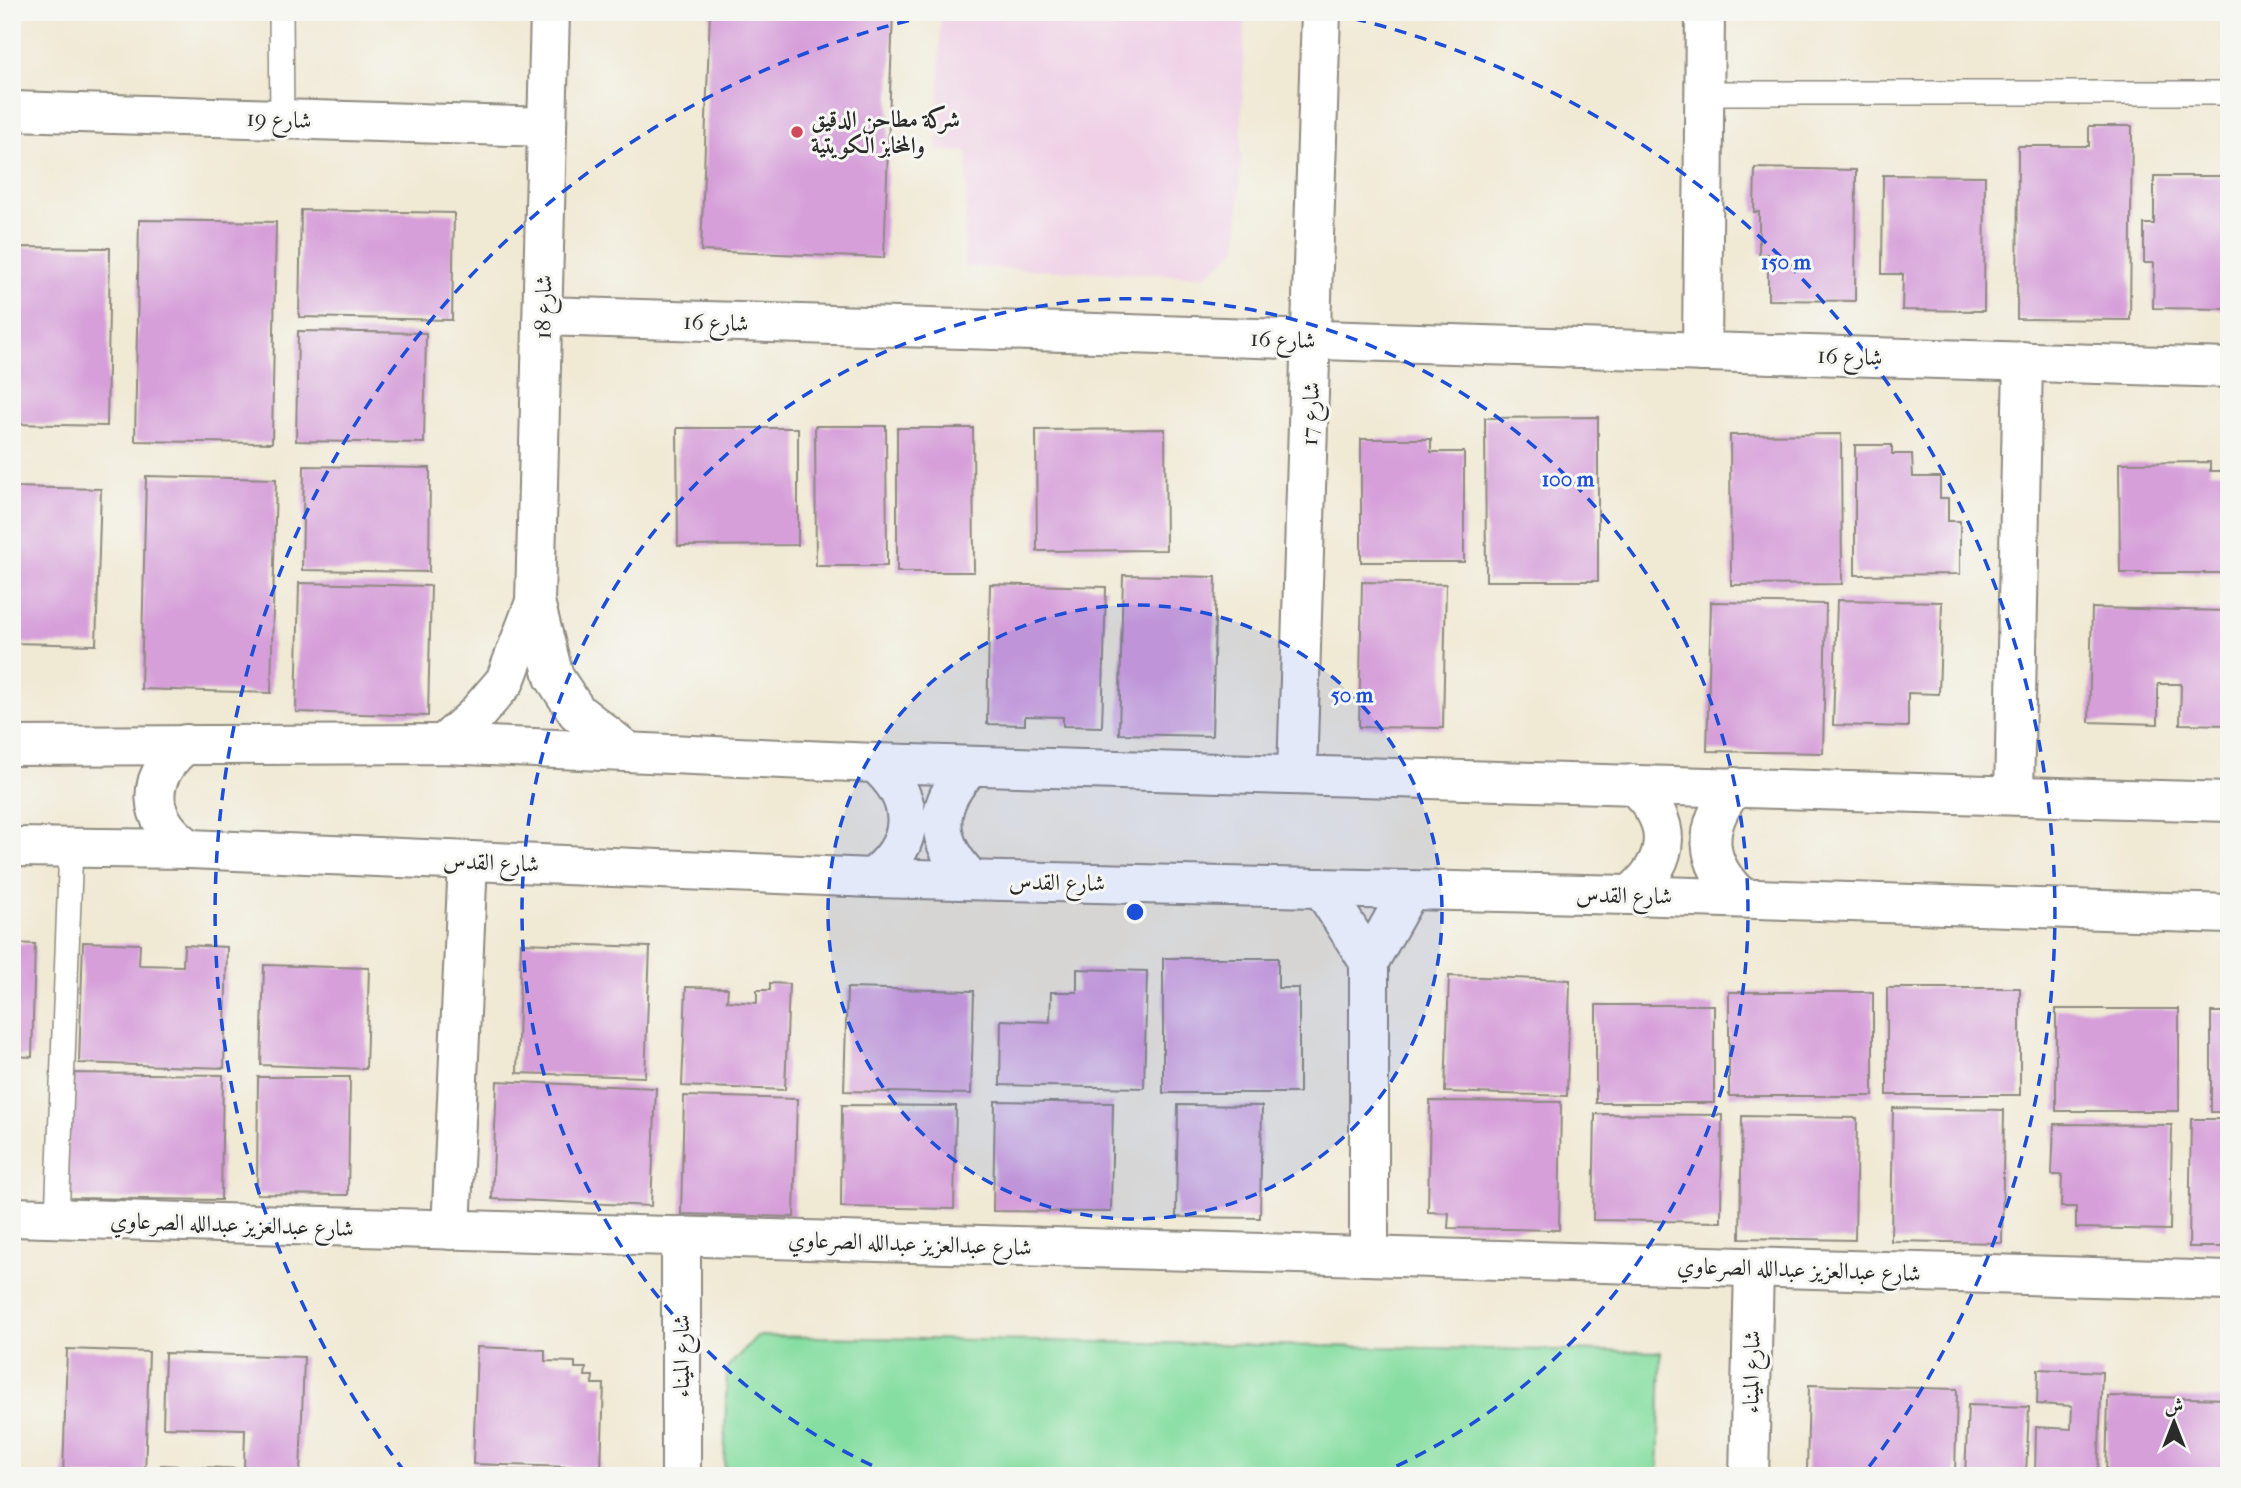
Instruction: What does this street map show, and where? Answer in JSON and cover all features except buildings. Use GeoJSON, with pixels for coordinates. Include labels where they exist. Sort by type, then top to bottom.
{"type":"FeatureCollection","features":[{"type":"Feature","properties":{"kind":"street","name":"شارع 18"},"geometry":{"type":"LineString","coordinates":[[550,12],[535,602],[554,677],[577,712],[627,751]]}},
{"type":"Feature","properties":{"kind":"street","name":"شارع 17"},"geometry":{"type":"LineString","coordinates":[[1297,774],[1313,339],[1321,12]]}},
{"type":"Feature","properties":{"kind":"street"},"geometry":{"type":"LineString","coordinates":[[1702,352],[1705,12]]}},
{"type":"Feature","properties":{"kind":"street","name":"شارع 19"},"geometry":{"type":"LineString","coordinates":[[12,111],[547,127]]}},
{"type":"Feature","properties":{"kind":"street","name":"شارع 16"},"geometry":{"type":"LineString","coordinates":[[543,316],[2229,368]]}},
{"type":"Feature","properties":{"kind":"street"},"geometry":{"type":"LineString","coordinates":[[2014,795],[2023,361]]}},
{"type":"Feature","properties":{"kind":"street","name":"شارع 18"},"geometry":{"type":"LineString","coordinates":[[443,744],[474,717],[505,681],[535,602]]}},
{"type":"Feature","properties":{"kind":"street"},"geometry":{"type":"LineString","coordinates":[[186,744],[169,757],[158,776],[155,797],[160,818],[172,837],[190,849]]}},
{"type":"Feature","properties":{"kind":"street"},"geometry":{"type":"LineString","coordinates":[[12,746],[443,744],[875,764],[2014,795],[2220,805]]}},
{"type":"Feature","properties":{"kind":"street"},"geometry":{"type":"LineString","coordinates":[[872,878],[890,864],[903,844],[907,822],[904,799],[893,778],[875,764]]}},
{"type":"Feature","properties":{"kind":"street"},"geometry":{"type":"LineString","coordinates":[[972,766],[955,782],[945,802],[941,823],[945,845],[956,864],[972,880]]}},
{"type":"Feature","properties":{"kind":"street"},"geometry":{"type":"LineString","coordinates":[[1630,895],[1647,880],[1660,861],[1664,840],[1660,818],[1649,798],[1632,784]]}},
{"type":"Feature","properties":{"kind":"street"},"geometry":{"type":"LineString","coordinates":[[1735,787],[1721,803],[1712,822],[1711,844],[1715,865],[1726,884],[1742,898]]}},
{"type":"Feature","properties":{"kind":"street","name":"شارع القدس"},"geometry":{"type":"LineString","coordinates":[[12,847],[190,849],[872,878],[2220,909]]}},
{"type":"Feature","properties":{"kind":"street"},"geometry":{"type":"LineString","coordinates":[[451,1230],[468,861]]}},
{"type":"Feature","properties":{"kind":"street"},"geometry":{"type":"LineString","coordinates":[[1322,888],[1369,962]]}},
{"type":"Feature","properties":{"kind":"street"},"geometry":{"type":"LineString","coordinates":[[1369,1256],[1369,962],[1409,891]]}},
{"type":"Feature","properties":{"kind":"street","name":"شارع عبدالعزيز عبدالله الصرعاوي"},"geometry":{"type":"LineString","coordinates":[[12,1217],[2229,1281]]}},
{"type":"Feature","properties":{"kind":"street","name":"شارع الميناء"},"geometry":{"type":"LineString","coordinates":[[681,1236],[681,1476]]}},
{"type":"Feature","properties":{"kind":"street","name":"شارع الميناء"},"geometry":{"type":"LineString","coordinates":[[1749,1476],[1754,1268]]}},
{"type":"Feature","properties":{"kind":"lane"},"geometry":{"type":"LineString","coordinates":[[281,12],[282,118]]}},
{"type":"Feature","properties":{"kind":"lane"},"geometry":{"type":"LineString","coordinates":[[1704,93],[2229,93]]}},
{"type":"Feature","properties":{"kind":"lane"},"geometry":{"type":"LineString","coordinates":[[57,1219],[71,846]]}},
{"type":"Feature","properties":{"kind":"shaded area"},"geometry":{"type":"Polygon","coordinates":[[[941,12],[1245,12],[1238,248],[1205,276],[964,267],[968,152],[937,150],[941,12]]]}},
{"type":"Feature","properties":{"kind":"green space"},"geometry":{"type":"Polygon","coordinates":[[[757,1336],[1661,1352],[1658,1476],[724,1476],[727,1368],[757,1336]]]}},
{"type":"Feature","properties":{"kind":"place","name":"شركة مطاحن الدقيق والمخابز الكويتية"},"geometry":{"type":"Point","coordinates":[797,132]}}]}
